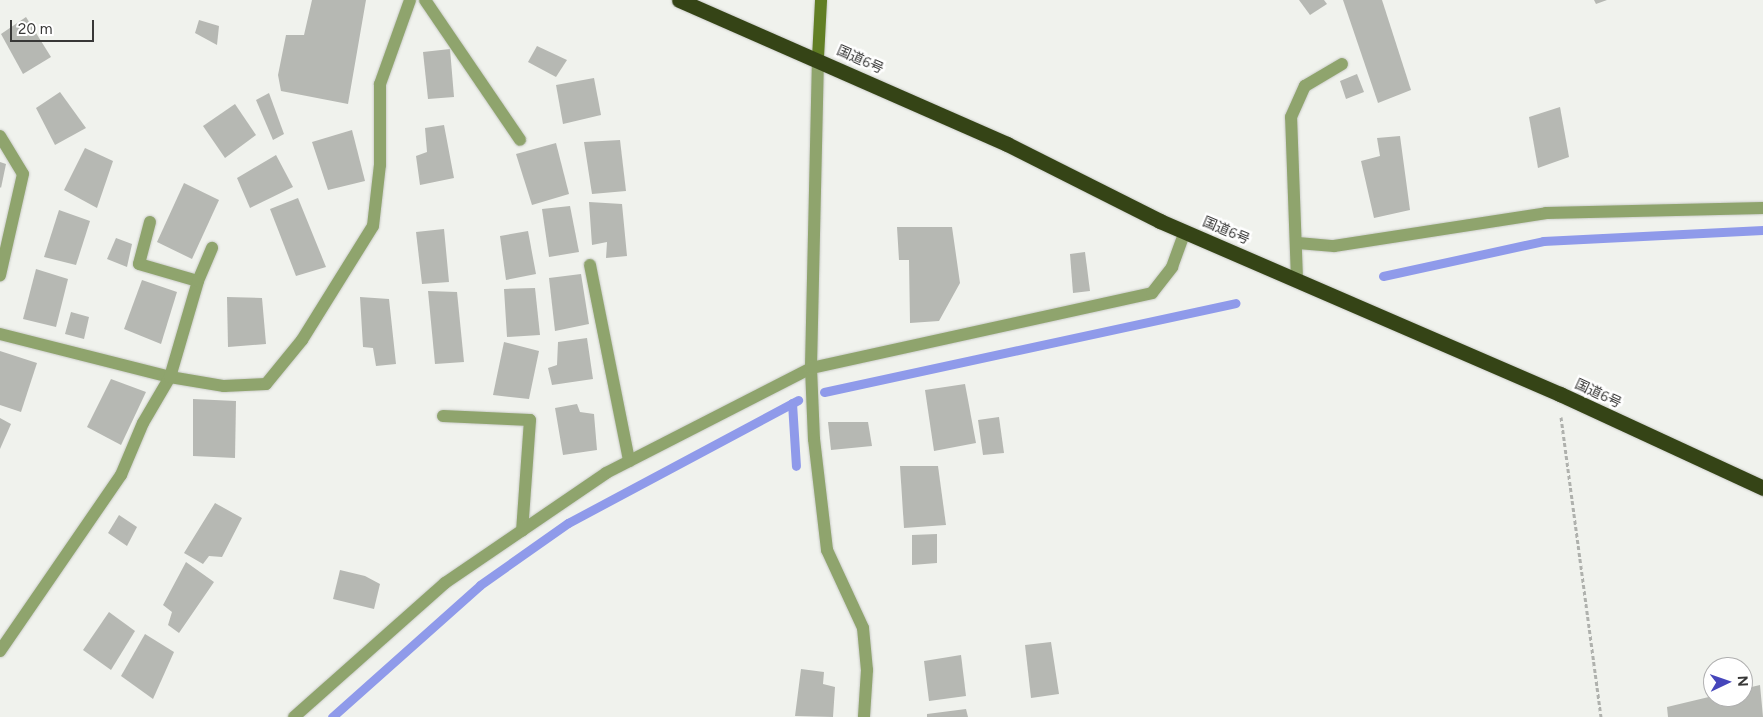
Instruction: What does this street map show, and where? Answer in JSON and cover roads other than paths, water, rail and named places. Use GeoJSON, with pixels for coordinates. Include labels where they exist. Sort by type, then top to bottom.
{"type":"FeatureCollection","features":[{"type":"Feature","properties":{"kind":"highway","name":"国道6号"},"geometry":{"type":"LineString","coordinates":[[679,0],[818,58],[1007,144],[1185,232],[1560,394],[1763,488]]}},
{"type":"Feature","properties":{"kind":"street"},"geometry":{"type":"LineString","coordinates":[[0,334],[170,377],[224,386],[266,384],[284,365],[339,284],[373,226],[380,165],[380,84],[410,0]]}},
{"type":"Feature","properties":{"kind":"street"},"geometry":{"type":"LineString","coordinates":[[425,0],[520,140]]}},
{"type":"Feature","properties":{"kind":"street"},"geometry":{"type":"LineString","coordinates":[[821,0],[811,368],[814,439],[827,550],[863,628],[867,670],[864,717]]}},
{"type":"Feature","properties":{"kind":"street"},"geometry":{"type":"LineString","coordinates":[[1297,279],[1298,243],[1291,117],[1305,86],[1342,64]]}},
{"type":"Feature","properties":{"kind":"street"},"geometry":{"type":"LineString","coordinates":[[0,136],[23,174],[0,275]]}},
{"type":"Feature","properties":{"kind":"street"},"geometry":{"type":"LineString","coordinates":[[1298,243],[1334,246],[1546,213],[1763,208]]}},
{"type":"Feature","properties":{"kind":"street"},"geometry":{"type":"LineString","coordinates":[[150,222],[139,264],[198,282]]}},
{"type":"Feature","properties":{"kind":"street"},"geometry":{"type":"LineString","coordinates":[[294,717],[445,583],[606,473],[811,368],[1152,293],[1172,267],[1185,232]]}},
{"type":"Feature","properties":{"kind":"street"},"geometry":{"type":"LineString","coordinates":[[0,651],[122,475],[143,423],[170,377],[198,282],[212,248]]}},
{"type":"Feature","properties":{"kind":"street"},"geometry":{"type":"LineString","coordinates":[[590,265],[629,461]]}},
{"type":"Feature","properties":{"kind":"street"},"geometry":{"type":"LineString","coordinates":[[443,416],[530,420],[522,531]]}},
{"type":"Feature","properties":{"kind":"waterway"},"geometry":{"type":"LineString","coordinates":[[1383,276],[1543,241],[1763,230]]}},
{"type":"Feature","properties":{"kind":"waterway"},"geometry":{"type":"LineString","coordinates":[[824,392],[1235,303]]}},
{"type":"Feature","properties":{"kind":"waterway"},"geometry":{"type":"LineString","coordinates":[[332,717],[480,585],[568,523],[798,400]]}},
{"type":"Feature","properties":{"kind":"waterway"},"geometry":{"type":"LineString","coordinates":[[792,403],[796,466]]}}]}
